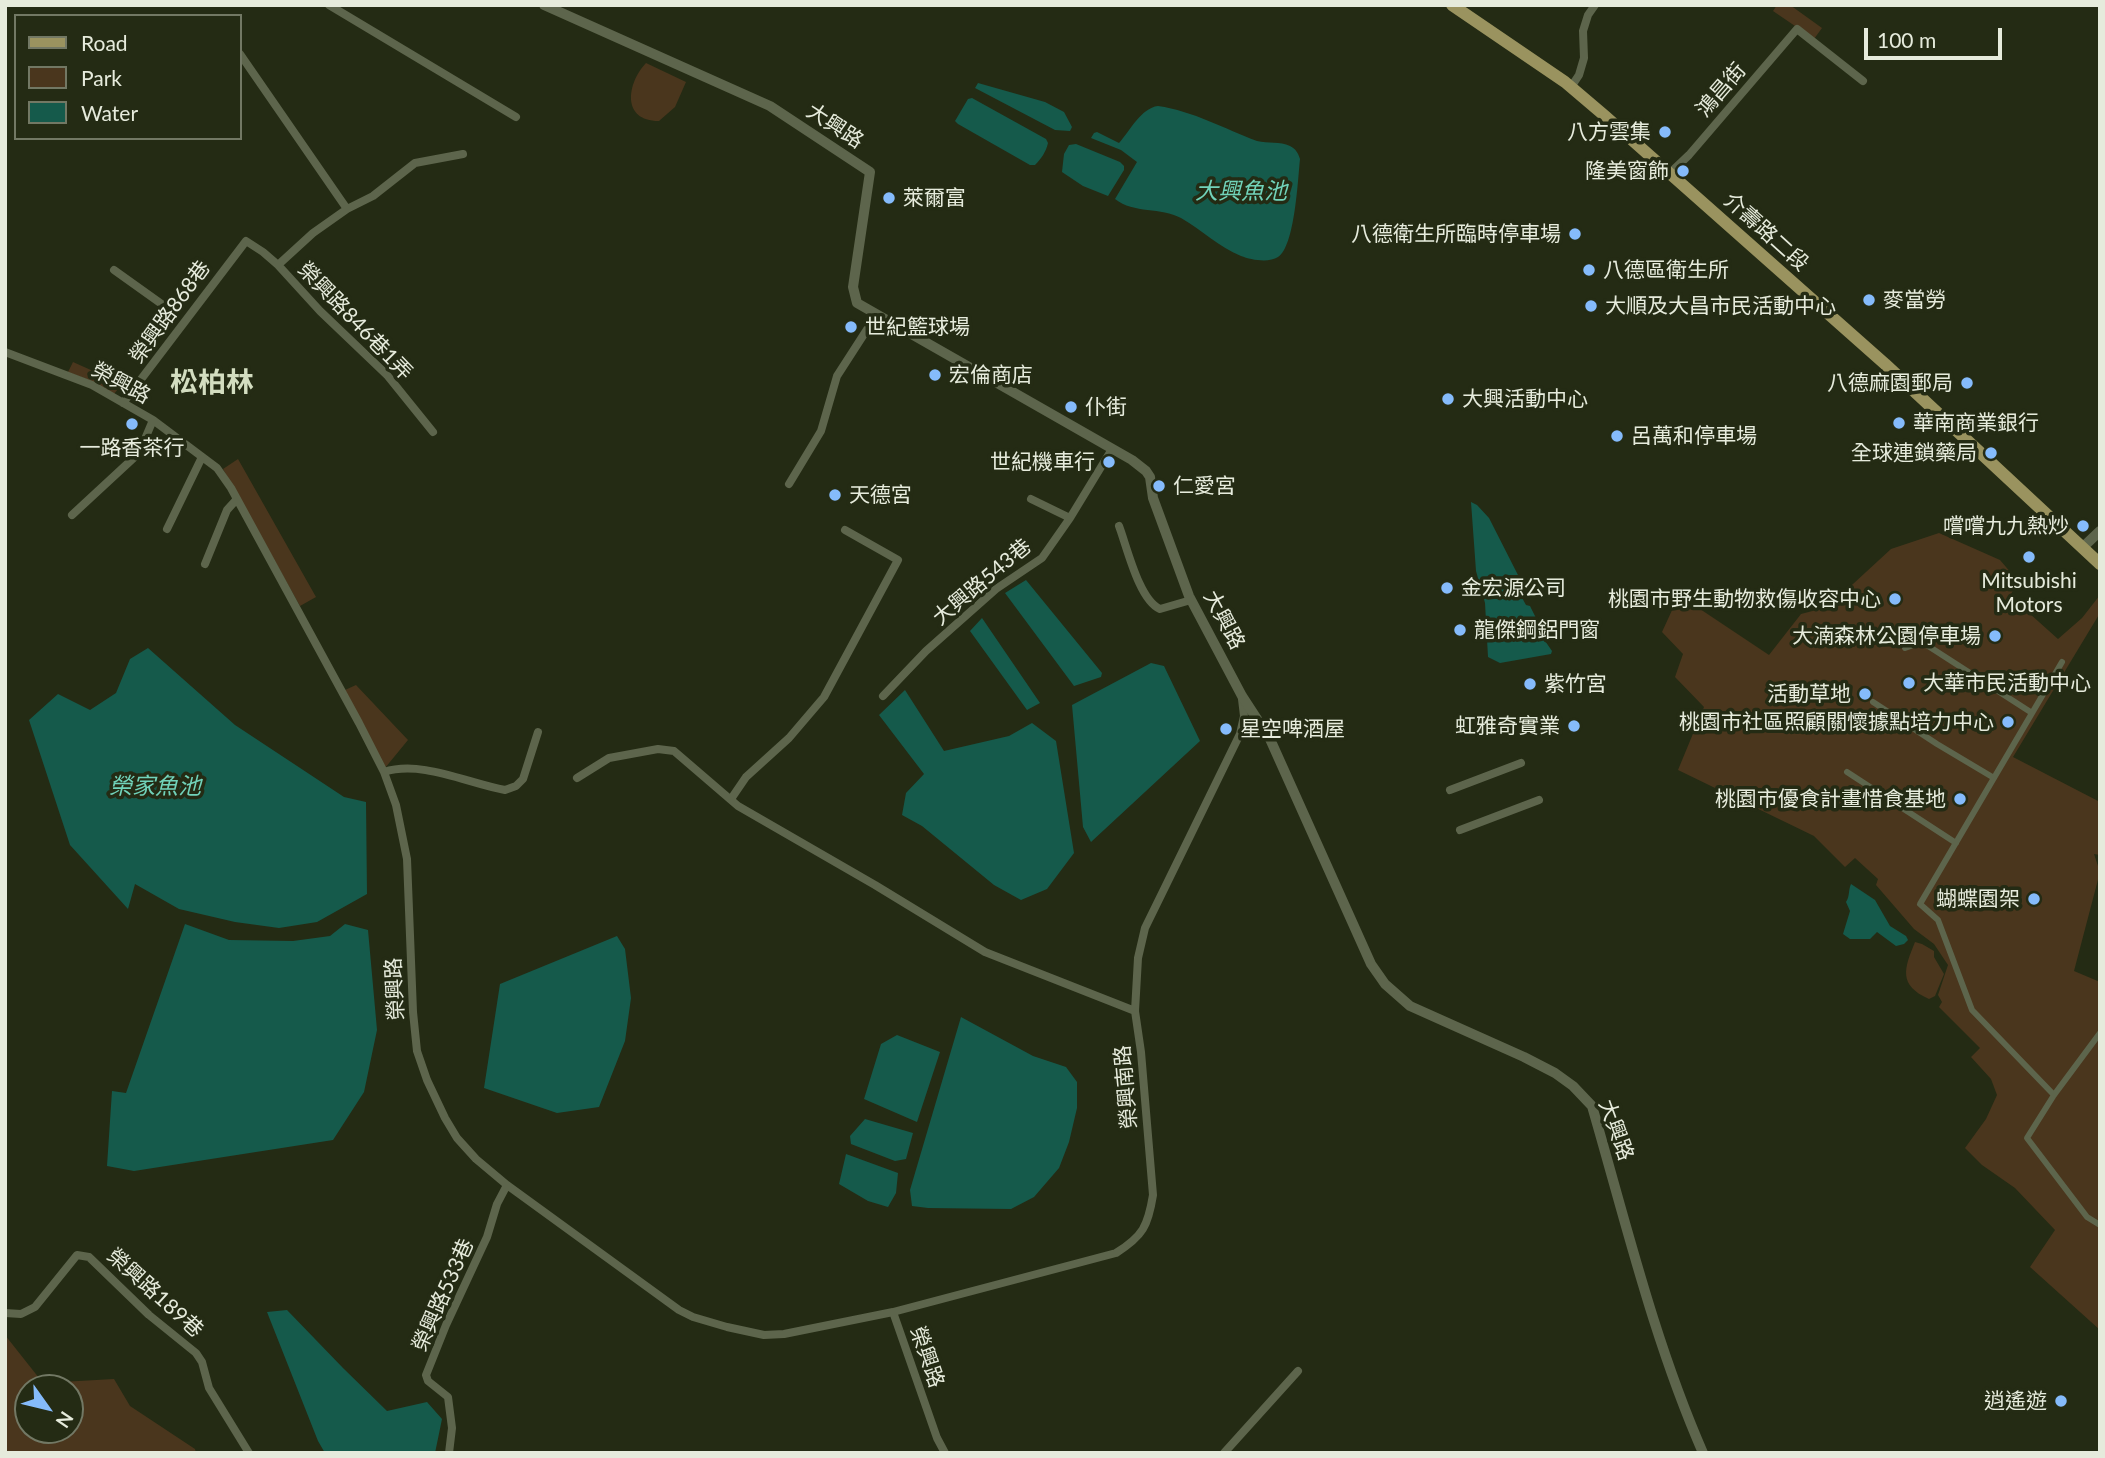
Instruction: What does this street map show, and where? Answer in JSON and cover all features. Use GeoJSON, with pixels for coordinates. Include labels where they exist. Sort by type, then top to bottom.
{"type":"FeatureCollection","features":[{"type":"Feature","properties":{"kind":"main road","name":"介壽路二段"},"geometry":{"type":"LineString","coordinates":[[1452,5],[1571,87],[1885,364],[2100,564]]}},
{"type":"Feature","properties":{"kind":"street"},"geometry":{"type":"LineString","coordinates":[[329,5],[516,117]]}},
{"type":"Feature","properties":{"kind":"street","name":"大興路"},"geometry":{"type":"LineString","coordinates":[[544,5],[770,106],[870,172],[856,253],[853,287],[856,303],[1146,471],[1175,562],[1191,600],[1242,696],[1270,739],[1371,964],[1385,984],[1410,1006],[1555,1073],[1573,1086],[1592,1106],[1675,1386],[1703,1453]]}},
{"type":"Feature","properties":{"kind":"street"},"geometry":{"type":"LineString","coordinates":[[1571,87],[1579,75],[1584,58],[1583,32],[1588,15],[1595,5]]}},
{"type":"Feature","properties":{"kind":"street","name":"鴻昌街"},"geometry":{"type":"LineString","coordinates":[[1670,173],[1689,155],[1797,29],[1863,81]]}},
{"type":"Feature","properties":{"kind":"street"},"geometry":{"type":"LineString","coordinates":[[242,57],[347,209]]}},
{"type":"Feature","properties":{"kind":"street"},"geometry":{"type":"LineString","coordinates":[[278,265],[313,233],[347,209],[373,196],[415,163],[463,154]]}},
{"type":"Feature","properties":{"kind":"street","name":"榮興路846巷1弄"},"geometry":{"type":"LineString","coordinates":[[246,241],[278,265],[320,311],[387,375],[433,432]]}},
{"type":"Feature","properties":{"kind":"street","name":"榮興路868巷"},"geometry":{"type":"LineString","coordinates":[[123,403],[246,241]]}},
{"type":"Feature","properties":{"kind":"street"},"geometry":{"type":"LineString","coordinates":[[114,270],[170,310]]}},
{"type":"Feature","properties":{"kind":"street"},"geometry":{"type":"LineString","coordinates":[[789,484],[821,431],[837,376],[877,314]]}},
{"type":"Feature","properties":{"kind":"street","name":"榮興路"},"geometry":{"type":"LineString","coordinates":[[5,352],[92,384],[153,420],[217,468],[237,499],[384,772],[396,805],[407,859],[417,1051],[427,1080],[457,1138],[507,1185],[679,1310],[705,1321],[764,1335],[784,1334],[893,1312],[937,1438],[945,1453]]}},
{"type":"Feature","properties":{"kind":"street"},"geometry":{"type":"LineString","coordinates":[[72,515],[139,453],[153,420]]}},
{"type":"Feature","properties":{"kind":"street","name":"大興路543巷"},"geometry":{"type":"LineString","coordinates":[[883,696],[926,651],[996,589],[1042,558],[1070,519],[1112,449]]}},
{"type":"Feature","properties":{"kind":"street"},"geometry":{"type":"LineString","coordinates":[[167,529],[202,457]]}},
{"type":"Feature","properties":{"kind":"street"},"geometry":{"type":"LineString","coordinates":[[205,564],[227,510],[237,499]]}},
{"type":"Feature","properties":{"kind":"street"},"geometry":{"type":"LineString","coordinates":[[1031,499],[1070,519]]}},
{"type":"Feature","properties":{"kind":"street"},"geometry":{"type":"LineString","coordinates":[[1119,526],[1142,588],[1156,607],[1160,609],[1191,600]]}},
{"type":"Feature","properties":{"kind":"street"},"geometry":{"type":"LineString","coordinates":[[731,799],[746,777],[789,738],[824,697],[898,560],[845,530]]}},
{"type":"Feature","properties":{"kind":"street"},"geometry":{"type":"LineString","coordinates":[[2082,548],[2100,531]]}},
{"type":"Feature","properties":{"kind":"street"},"geometry":{"type":"LineString","coordinates":[[1905,648],[1922,642],[2032,713]]}},
{"type":"Feature","properties":{"kind":"street"},"geometry":{"type":"LineString","coordinates":[[2054,1095],[1972,1010],[1938,920],[1920,905],[2062,662]]}},
{"type":"Feature","properties":{"kind":"street","name":"榮興南路"},"geometry":{"type":"LineString","coordinates":[[893,1312],[1116,1252],[1136,1239],[1144,1229],[1150,1216],[1153,1195],[1135,1011],[1138,958],[1145,928],[1240,734],[1244,716],[1242,696]]}},
{"type":"Feature","properties":{"kind":"street"},"geometry":{"type":"LineString","coordinates":[[1873,702],[1994,778]]}},
{"type":"Feature","properties":{"kind":"street"},"geometry":{"type":"LineString","coordinates":[[384,772],[397,768],[418,769],[505,790],[516,786],[523,779],[538,732]]}},
{"type":"Feature","properties":{"kind":"street"},"geometry":{"type":"LineString","coordinates":[[577,778],[608,758],[658,749],[674,751],[751,814],[985,952],[1135,1011]]}},
{"type":"Feature","properties":{"kind":"street"},"geometry":{"type":"LineString","coordinates":[[1450,790],[1521,763]]}},
{"type":"Feature","properties":{"kind":"street"},"geometry":{"type":"LineString","coordinates":[[1847,772],[1956,843]]}},
{"type":"Feature","properties":{"kind":"street"},"geometry":{"type":"LineString","coordinates":[[1460,830],[1539,800]]}},
{"type":"Feature","properties":{"kind":"street"},"geometry":{"type":"LineString","coordinates":[[2100,1032],[2054,1095],[2027,1138],[2087,1217],[2100,1225]]}},
{"type":"Feature","properties":{"kind":"street","name":"榮興路533巷"},"geometry":{"type":"LineString","coordinates":[[449,1453],[452,1428],[448,1397],[428,1381],[426,1375],[507,1185]]}},
{"type":"Feature","properties":{"kind":"street","name":"榮興路189巷"},"geometry":{"type":"LineString","coordinates":[[5,1313],[21,1314],[35,1307],[77,1255],[89,1257],[149,1315],[196,1353],[202,1362],[209,1388],[249,1453]]}},
{"type":"Feature","properties":{"kind":"street"},"geometry":{"type":"LineString","coordinates":[[1224,1453],[1298,1371]]}},
{"type":"Feature","properties":{"kind":"green space"},"geometry":{"type":"Polygon","coordinates":[[[1777,5],[1790,5],[1822,28],[1814,39],[1773,11],[1777,5]]]}},
{"type":"Feature","properties":{"kind":"green space"},"geometry":{"type":"Polygon","coordinates":[[[646,63],[686,82],[675,107],[659,121],[638,115],[631,100],[635,80],[646,63]]]}},
{"type":"Feature","properties":{"kind":"green space"},"geometry":{"type":"Polygon","coordinates":[[[73,362],[122,384],[114,394],[68,372],[73,362]]]}},
{"type":"Feature","properties":{"kind":"green space"},"geometry":{"type":"Polygon","coordinates":[[[238,459],[316,597],[300,606],[223,469],[238,459]]]}},
{"type":"Feature","properties":{"kind":"green space"},"geometry":{"type":"Polygon","coordinates":[[[1939,533],[2000,560],[2018,581],[2010,596],[2058,639],[2082,618],[2100,595],[2100,613],[2013,757],[2100,802],[2100,855],[2094,854],[2100,872],[2074,971],[2100,982],[2100,1330],[2030,1267],[2055,1230],[2015,1188],[1982,1165],[1965,1148],[1986,1119],[1997,1095],[1991,1079],[1971,1057],[1980,1048],[1939,1007],[1942,1002],[1938,995],[1948,965],[1934,944],[1914,929],[1876,885],[1878,879],[1855,858],[1845,867],[1814,836],[1678,770],[1704,707],[1675,677],[1683,654],[1662,632],[1679,595],[1769,655],[1801,614],[1828,607],[1891,549],[1939,533]]]}},
{"type":"Feature","properties":{"kind":"green space"},"geometry":{"type":"Polygon","coordinates":[[[356,685],[408,740],[385,768],[345,690],[356,685]]]}},
{"type":"Feature","properties":{"kind":"green space"},"geometry":{"type":"Polygon","coordinates":[[[1915,942],[1934,951],[1934,957],[1944,974],[1935,996],[1929,999],[1912,988],[1906,975],[1915,942]]]}},
{"type":"Feature","properties":{"kind":"green space"},"geometry":{"type":"Polygon","coordinates":[[[5,1335],[36,1374],[14,1374],[14,1444],[84,1444],[84,1381],[114,1379],[130,1406],[195,1449],[196,1453],[5,1453],[5,1335]]]}},
{"type":"Feature","properties":{"kind":"water"},"geometry":{"type":"Polygon","coordinates":[[[978,83],[1045,102],[1064,112],[1072,127],[1070,131],[1055,130],[975,88],[978,83]]]}},
{"type":"Feature","properties":{"kind":"water"},"geometry":{"type":"Polygon","coordinates":[[[972,98],[1046,139],[1046,149],[1035,165],[1030,165],[955,121],[968,99],[972,98]]]}},
{"type":"Feature","properties":{"kind":"water","name":"大興魚池"},"geometry":{"type":"Polygon","coordinates":[[[1158,106],[1196,116],[1257,141],[1286,144],[1296,151],[1300,159],[1295,211],[1284,251],[1278,257],[1260,260],[1241,256],[1181,218],[1165,212],[1131,207],[1115,199],[1137,162],[1121,150],[1091,138],[1097,132],[1119,143],[1141,115],[1158,106]]]}},
{"type":"Feature","properties":{"kind":"water"},"geometry":{"type":"Polygon","coordinates":[[[1076,144],[1124,166],[1108,196],[1083,186],[1062,172],[1064,154],[1069,145],[1076,144]]]}},
{"type":"Feature","properties":{"kind":"water"},"geometry":{"type":"Polygon","coordinates":[[[1471,502],[1489,518],[1520,579],[1521,596],[1526,605],[1530,606],[1537,620],[1535,626],[1538,632],[1543,633],[1551,654],[1500,663],[1488,657],[1485,603],[1476,571],[1471,502]]]}},
{"type":"Feature","properties":{"kind":"water"},"geometry":{"type":"Polygon","coordinates":[[[1026,580],[1102,673],[1101,677],[1074,686],[1005,593],[1026,580]]]}},
{"type":"Feature","properties":{"kind":"water"},"geometry":{"type":"Polygon","coordinates":[[[982,618],[1040,703],[1027,710],[970,631],[982,618]]]}},
{"type":"Feature","properties":{"kind":"water","name":"榮家魚池"},"geometry":{"type":"Polygon","coordinates":[[[148,648],[235,725],[344,797],[366,802],[367,894],[317,922],[279,928],[235,922],[179,909],[135,884],[128,909],[70,845],[29,720],[58,694],[90,710],[116,693],[130,659],[148,648]]]}},
{"type":"Feature","properties":{"kind":"water"},"geometry":{"type":"Polygon","coordinates":[[[1151,663],[1164,666],[1200,741],[1091,842],[1083,827],[1072,705],[1151,663]]]}},
{"type":"Feature","properties":{"kind":"water"},"geometry":{"type":"Polygon","coordinates":[[[905,690],[944,751],[1009,736],[1032,723],[1056,741],[1074,853],[1047,889],[1021,900],[994,885],[922,826],[902,815],[906,793],[924,774],[879,715],[905,690]]]}},
{"type":"Feature","properties":{"kind":"water"},"geometry":{"type":"Polygon","coordinates":[[[1851,884],[1875,900],[1890,926],[1906,936],[1908,940],[1904,944],[1896,946],[1877,932],[1870,939],[1850,939],[1843,934],[1850,911],[1846,902],[1851,884]]]}},
{"type":"Feature","properties":{"kind":"water"},"geometry":{"type":"Polygon","coordinates":[[[185,924],[229,940],[293,941],[330,936],[345,924],[368,930],[377,1030],[364,1092],[333,1140],[134,1171],[107,1166],[112,1091],[126,1093],[185,924]]]}},
{"type":"Feature","properties":{"kind":"water"},"geometry":{"type":"Polygon","coordinates":[[[617,936],[625,949],[631,998],[625,1041],[599,1107],[557,1113],[484,1088],[500,984],[617,936]]]}},
{"type":"Feature","properties":{"kind":"water"},"geometry":{"type":"Polygon","coordinates":[[[961,1017],[1033,1056],[1066,1067],[1077,1082],[1077,1108],[1069,1142],[1059,1168],[1034,1197],[1011,1209],[912,1206],[910,1190],[961,1017]]]}},
{"type":"Feature","properties":{"kind":"water"},"geometry":{"type":"Polygon","coordinates":[[[897,1035],[940,1052],[917,1122],[864,1099],[881,1044],[897,1035]]]}},
{"type":"Feature","properties":{"kind":"water"},"geometry":{"type":"Polygon","coordinates":[[[865,1119],[913,1133],[906,1159],[895,1161],[851,1144],[850,1136],[865,1119]]]}},
{"type":"Feature","properties":{"kind":"water"},"geometry":{"type":"Polygon","coordinates":[[[846,1154],[898,1173],[896,1193],[888,1207],[868,1201],[839,1184],[846,1154]]]}},
{"type":"Feature","properties":{"kind":"water"},"geometry":{"type":"Polygon","coordinates":[[[287,1310],[387,1411],[427,1402],[442,1419],[435,1453],[325,1453],[267,1312],[287,1310]]]}},
{"type":"Feature","properties":{"kind":"place","name":"八方雲集"},"geometry":{"type":"Point","coordinates":[1665,132]}},
{"type":"Feature","properties":{"kind":"place","name":"隆美窗飾"},"geometry":{"type":"Point","coordinates":[1683,171]}},
{"type":"Feature","properties":{"kind":"place","name":"萊爾富"},"geometry":{"type":"Point","coordinates":[889,198]}},
{"type":"Feature","properties":{"kind":"place","name":"八德衛生所臨時停車場"},"geometry":{"type":"Point","coordinates":[1575,234]}},
{"type":"Feature","properties":{"kind":"place","name":"八德區衛生所"},"geometry":{"type":"Point","coordinates":[1589,270]}},
{"type":"Feature","properties":{"kind":"place","name":"麥當勞"},"geometry":{"type":"Point","coordinates":[1869,300]}},
{"type":"Feature","properties":{"kind":"place","name":"大順及大昌市民活動中心"},"geometry":{"type":"Point","coordinates":[1591,306]}},
{"type":"Feature","properties":{"kind":"place","name":"世紀籃球場"},"geometry":{"type":"Point","coordinates":[851,327]}},
{"type":"Feature","properties":{"kind":"place","name":"宏倫商店"},"geometry":{"type":"Point","coordinates":[935,375]}},
{"type":"Feature","properties":{"kind":"place","name":"八德麻園郵局"},"geometry":{"type":"Point","coordinates":[1967,383]}},
{"type":"Feature","properties":{"kind":"place","name":"大興活動中心"},"geometry":{"type":"Point","coordinates":[1448,399]}},
{"type":"Feature","properties":{"kind":"place","name":"仆街"},"geometry":{"type":"Point","coordinates":[1071,407]}},
{"type":"Feature","properties":{"kind":"place","name":"華南商業銀行"},"geometry":{"type":"Point","coordinates":[1899,423]}},
{"type":"Feature","properties":{"kind":"place","name":"一路香茶行"},"geometry":{"type":"Point","coordinates":[132,424]}},
{"type":"Feature","properties":{"kind":"place","name":"呂萬和停車場"},"geometry":{"type":"Point","coordinates":[1617,436]}},
{"type":"Feature","properties":{"kind":"place","name":"全球連鎖藥局"},"geometry":{"type":"Point","coordinates":[1991,453]}},
{"type":"Feature","properties":{"kind":"place","name":"世紀機車行"},"geometry":{"type":"Point","coordinates":[1109,462]}},
{"type":"Feature","properties":{"kind":"place","name":"仁愛宮"},"geometry":{"type":"Point","coordinates":[1159,486]}},
{"type":"Feature","properties":{"kind":"place","name":"天德宮"},"geometry":{"type":"Point","coordinates":[835,495]}},
{"type":"Feature","properties":{"kind":"place","name":"嚐嚐九九熱炒"},"geometry":{"type":"Point","coordinates":[2083,526]}},
{"type":"Feature","properties":{"kind":"place","name":"Mitsubishi Motors"},"geometry":{"type":"Point","coordinates":[2029,557]}},
{"type":"Feature","properties":{"kind":"place","name":"金宏源公司"},"geometry":{"type":"Point","coordinates":[1447,588]}},
{"type":"Feature","properties":{"kind":"place","name":"桃園市野生動物救傷收容中心"},"geometry":{"type":"Point","coordinates":[1895,599]}},
{"type":"Feature","properties":{"kind":"place","name":"龍傑鋼鋁門窗"},"geometry":{"type":"Point","coordinates":[1460,630]}},
{"type":"Feature","properties":{"kind":"place","name":"大湳森林公園停車場"},"geometry":{"type":"Point","coordinates":[1995,636]}},
{"type":"Feature","properties":{"kind":"place","name":"大華市民活動中心"},"geometry":{"type":"Point","coordinates":[1909,683]}},
{"type":"Feature","properties":{"kind":"place","name":"紫竹宮"},"geometry":{"type":"Point","coordinates":[1530,684]}},
{"type":"Feature","properties":{"kind":"place","name":"活動草地"},"geometry":{"type":"Point","coordinates":[1865,694]}},
{"type":"Feature","properties":{"kind":"place","name":"桃園市社區照顧關懷據點培力中心"},"geometry":{"type":"Point","coordinates":[2008,722]}},
{"type":"Feature","properties":{"kind":"place","name":"虹雅奇實業"},"geometry":{"type":"Point","coordinates":[1574,726]}},
{"type":"Feature","properties":{"kind":"place","name":"星空啤酒屋"},"geometry":{"type":"Point","coordinates":[1226,729]}},
{"type":"Feature","properties":{"kind":"place","name":"桃園市優食計畫惜食基地"},"geometry":{"type":"Point","coordinates":[1960,799]}},
{"type":"Feature","properties":{"kind":"place","name":"蝴蝶園架"},"geometry":{"type":"Point","coordinates":[2034,899]}},
{"type":"Feature","properties":{"kind":"place","name":"逍遙遊"},"geometry":{"type":"Point","coordinates":[2061,1401]}},
{"type":"Feature","properties":{"kind":"district","name":"松柏林"},"geometry":{"type":"Point","coordinates":[212,383]}}]}
